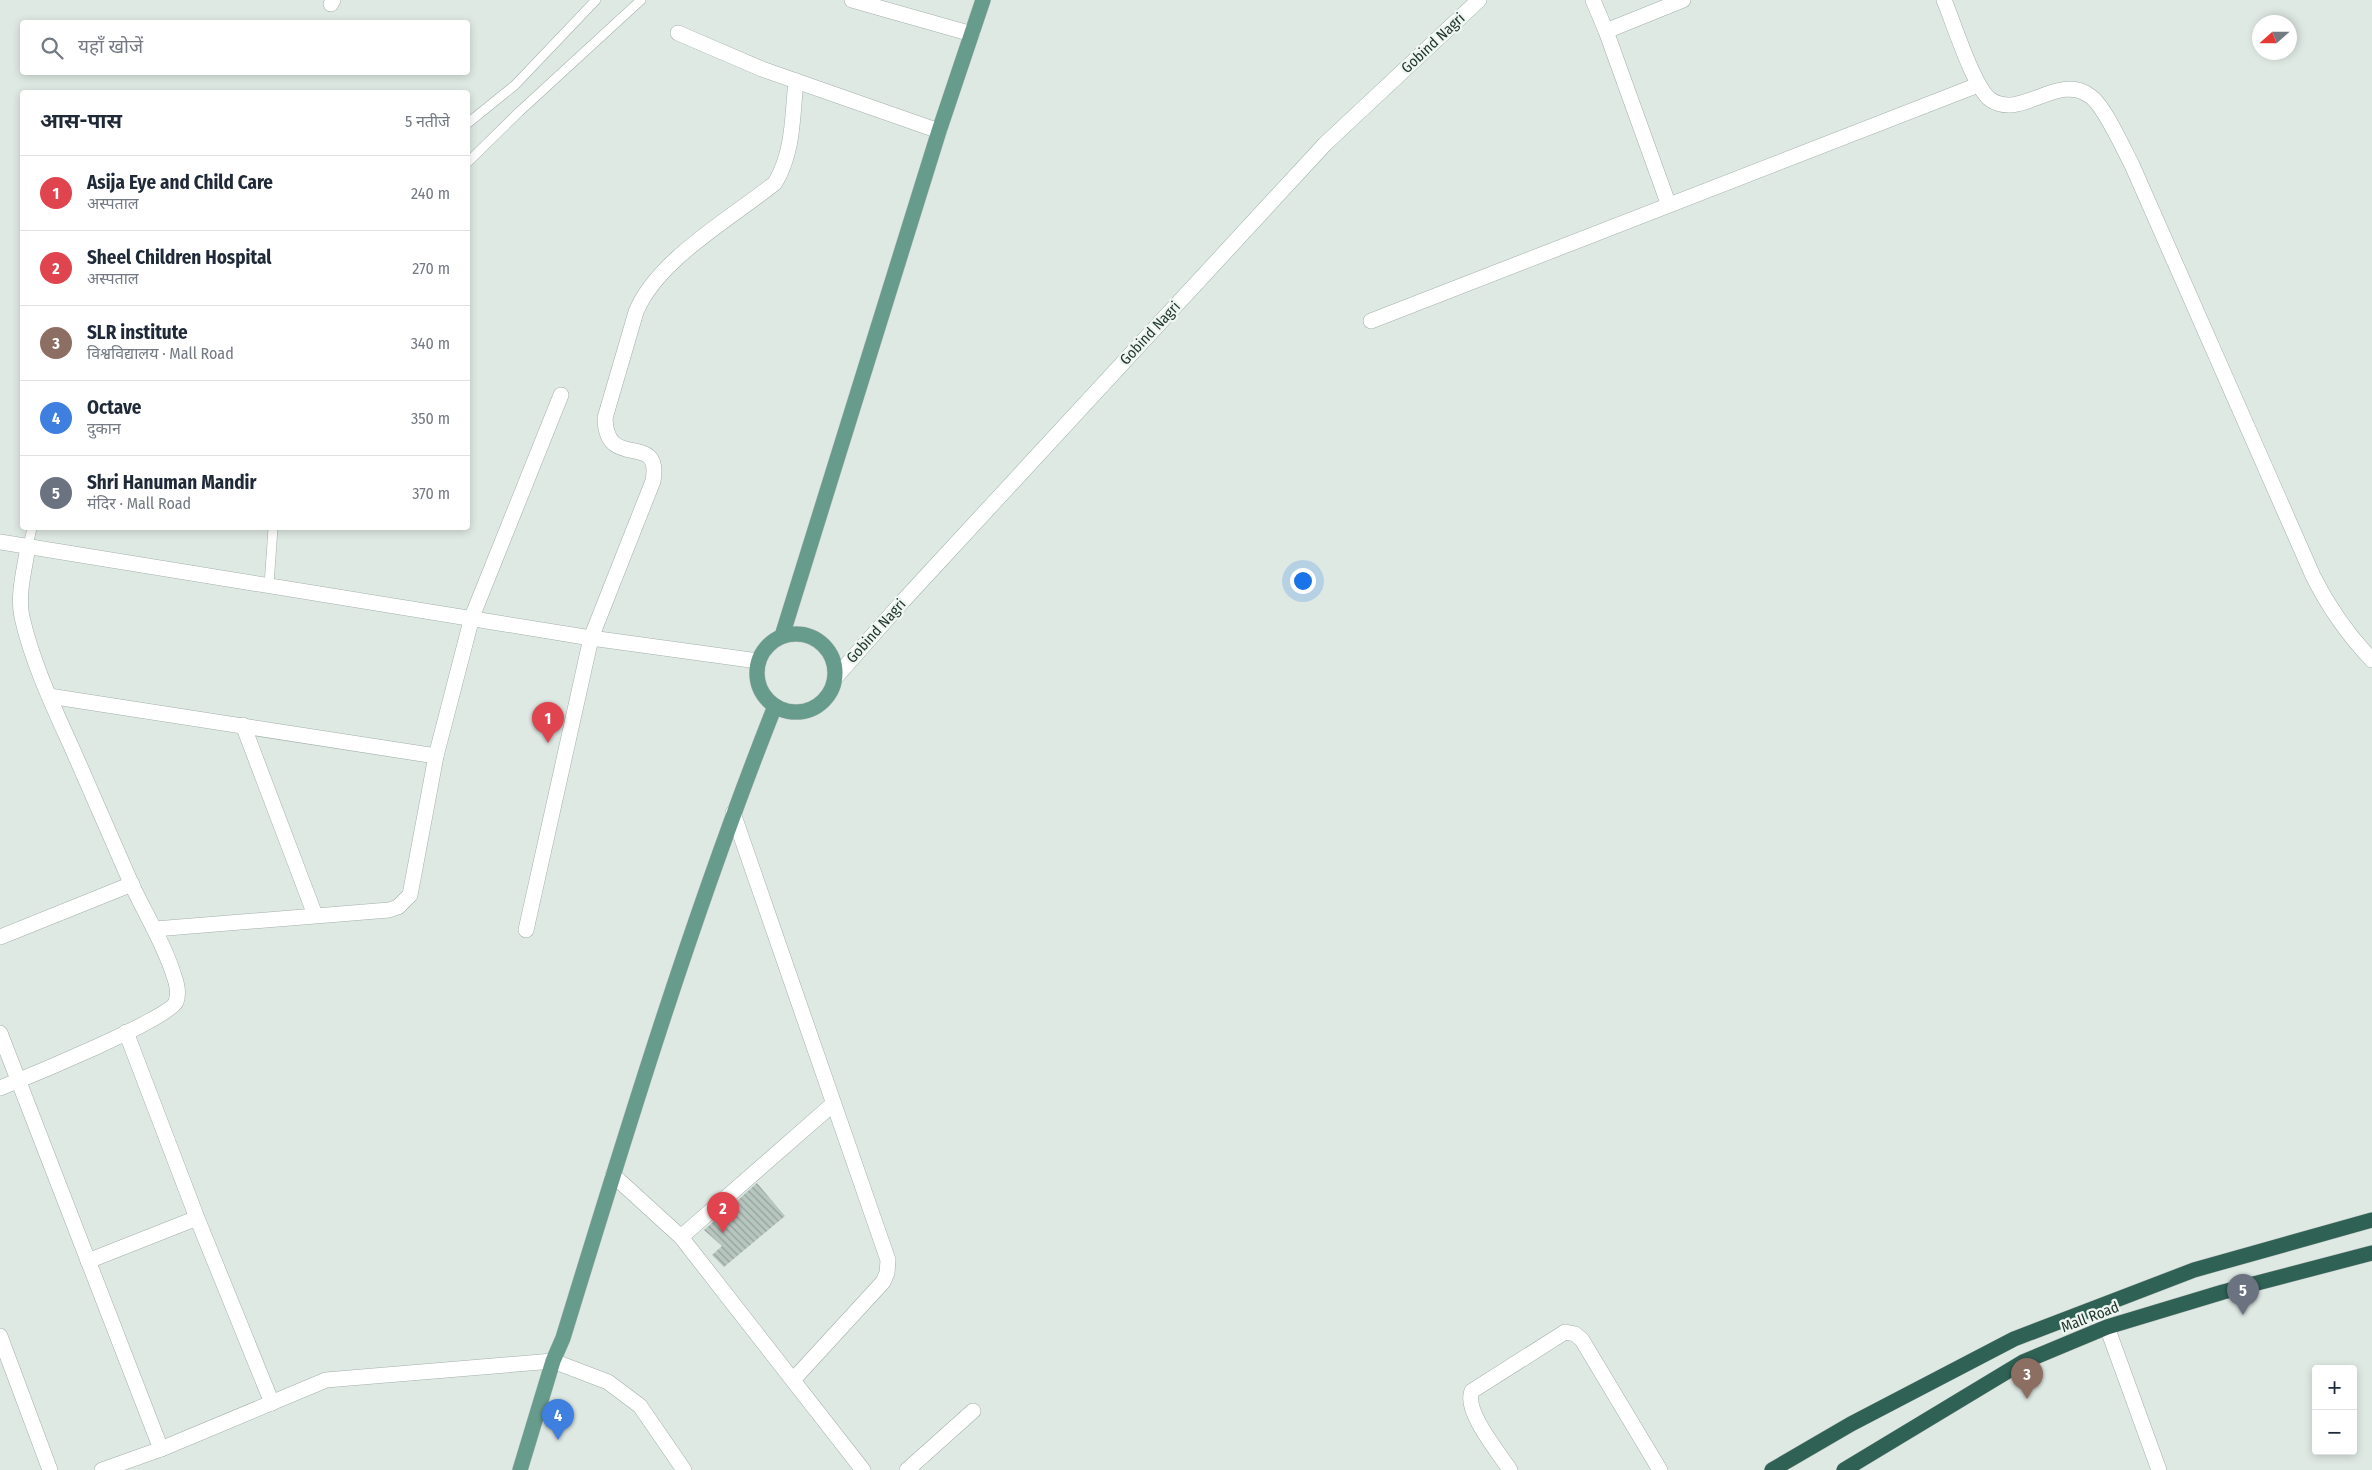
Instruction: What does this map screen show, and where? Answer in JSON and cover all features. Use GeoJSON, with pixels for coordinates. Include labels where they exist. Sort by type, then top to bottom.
{"type":"FeatureCollection","features":[{"type":"Feature","properties":{"kind":"highway"},"geometry":{"type":"LineString","coordinates":[[1772,1470],[1851,1424],[2014,1339],[2194,1270],[2372,1220]]}},
{"type":"Feature","properties":{"kind":"highway","name":"Mall Road"},"geometry":{"type":"LineString","coordinates":[[1844,1470],[2023,1362],[2107,1327],[2223,1292],[2372,1253]]}},
{"type":"Feature","properties":{"kind":"main road"},"geometry":{"type":"LineString","coordinates":[[782,636],[939,132],[972,34],[980,1]]}},
{"type":"Feature","properties":{"kind":"main road"},"geometry":{"type":"LineString","coordinates":[[796,634],[809,636],[821,642],[832,659],[834,678],[827,696],[812,709],[798,712],[786,711],[775,706],[765,698],[759,687],[756,675],[758,661],[763,651],[771,642],[782,636],[796,634]]}},
{"type":"Feature","properties":{"kind":"main road"},"geometry":{"type":"LineString","coordinates":[[520,1470],[552,1361],[563,1338],[613,1175],[733,813],[775,706]]}},
{"type":"Feature","properties":{"kind":"street"},"geometry":{"type":"LineString","coordinates":[[852,0],[972,34]]}},
{"type":"Feature","properties":{"kind":"street","name":"Gobind Nagri"},"geometry":{"type":"LineString","coordinates":[[834,678],[902,601],[1325,144],[1478,0]]}},
{"type":"Feature","properties":{"kind":"street"},"geometry":{"type":"LineString","coordinates":[[1593,0],[1668,203]]}},
{"type":"Feature","properties":{"kind":"street"},"geometry":{"type":"LineString","coordinates":[[1606,31],[1683,0]]}},
{"type":"Feature","properties":{"kind":"street"},"geometry":{"type":"LineString","coordinates":[[1944,0],[1978,84],[1991,100],[2008,106],[2029,101],[2051,91],[2072,90],[2090,95],[2102,111],[2136,173],[2313,576],[2330,610],[2351,639],[2372,660]]}},
{"type":"Feature","properties":{"kind":"street"},"geometry":{"type":"LineString","coordinates":[[678,33],[796,81],[939,132]]}},
{"type":"Feature","properties":{"kind":"street"},"geometry":{"type":"LineString","coordinates":[[526,930],[591,638],[653,481],[655,467],[649,456],[614,445],[608,439],[606,429],[605,418],[636,312],[642,297],[670,264],[775,183],[785,166],[789,151],[796,81]]}},
{"type":"Feature","properties":{"kind":"street"},"geometry":{"type":"LineString","coordinates":[[1371,321],[1668,203],[1978,84]]}},
{"type":"Feature","properties":{"kind":"street"},"geometry":{"type":"LineString","coordinates":[[155,929],[389,910],[398,907],[410,895],[436,756],[472,617],[561,395]]}},
{"type":"Feature","properties":{"kind":"street"},"geometry":{"type":"LineString","coordinates":[[0,542],[472,617],[591,638],[758,661]]}},
{"type":"Feature","properties":{"kind":"street"},"geometry":{"type":"LineString","coordinates":[[0,1088],[126,1032],[169,1010],[176,1002],[177,990],[174,976],[155,929],[132,884],[49,696],[21,616],[20,602],[28,546]]}},
{"type":"Feature","properties":{"kind":"street"},"geometry":{"type":"LineString","coordinates":[[49,696],[436,756]]}},
{"type":"Feature","properties":{"kind":"street"},"geometry":{"type":"LineString","coordinates":[[243,725],[315,915]]}},
{"type":"Feature","properties":{"kind":"street"},"geometry":{"type":"LineString","coordinates":[[733,813],[888,1260],[887,1273],[883,1282],[793,1380]]}},
{"type":"Feature","properties":{"kind":"street"},"geometry":{"type":"LineString","coordinates":[[0,937],[132,884]]}},
{"type":"Feature","properties":{"kind":"street"},"geometry":{"type":"LineString","coordinates":[[126,1032],[197,1218],[272,1403]]}},
{"type":"Feature","properties":{"kind":"street"},"geometry":{"type":"LineString","coordinates":[[0,1033],[161,1450]]}},
{"type":"Feature","properties":{"kind":"street"},"geometry":{"type":"LineString","coordinates":[[681,1237],[834,1104]]}},
{"type":"Feature","properties":{"kind":"street"},"geometry":{"type":"LineString","coordinates":[[613,1175],[681,1237],[863,1470]]}},
{"type":"Feature","properties":{"kind":"street"},"geometry":{"type":"LineString","coordinates":[[88,1261],[197,1218]]}},
{"type":"Feature","properties":{"kind":"street"},"geometry":{"type":"LineString","coordinates":[[2107,1327],[2159,1470]]}},
{"type":"Feature","properties":{"kind":"street"},"geometry":{"type":"LineString","coordinates":[[1509,1470],[1473,1412],[1469,1396],[1472,1390],[1565,1332],[1575,1334],[1582,1340],[1660,1470]]}},
{"type":"Feature","properties":{"kind":"street"},"geometry":{"type":"LineString","coordinates":[[0,1336],[50,1470]]}},
{"type":"Feature","properties":{"kind":"street"},"geometry":{"type":"LineString","coordinates":[[102,1470],[161,1450],[326,1380],[552,1361],[608,1382],[640,1406],[684,1470]]}},
{"type":"Feature","properties":{"kind":"street"},"geometry":{"type":"LineString","coordinates":[[907,1470],[973,1411]]}},
{"type":"Feature","properties":{"kind":"lane"},"geometry":{"type":"LineString","coordinates":[[470,122],[515,85],[596,0]]}},
{"type":"Feature","properties":{"kind":"lane"},"geometry":{"type":"LineString","coordinates":[[470,160],[519,112],[642,0]]}},
{"type":"Feature","properties":{"kind":"lane"},"geometry":{"type":"LineString","coordinates":[[28,546],[32,530]]}},
{"type":"Feature","properties":{"kind":"lane"},"geometry":{"type":"LineString","coordinates":[[269,585],[273,530]]}},
{"type":"Feature","properties":{"kind":"building"},"geometry":{"type":"Polygon","coordinates":[[[757,1183],[785,1216],[724,1267],[712,1255],[722,1246],[704,1230],[757,1183]]]}},
{"type":"Feature","properties":{"kind":"place","name":"Asija Eye and Child Care"},"geometry":{"type":"Point","coordinates":[548,743]}},
{"type":"Feature","properties":{"kind":"place","name":"Sheel Children Hospital"},"geometry":{"type":"Point","coordinates":[723,1233]}},
{"type":"Feature","properties":{"kind":"place","name":"Shri Hanuman Mandir"},"geometry":{"type":"Point","coordinates":[2243,1315]}},
{"type":"Feature","properties":{"kind":"place","name":"SLR institute"},"geometry":{"type":"Point","coordinates":[2027,1399]}},
{"type":"Feature","properties":{"kind":"place","name":"Octave"},"geometry":{"type":"Point","coordinates":[558,1440]}}]}
